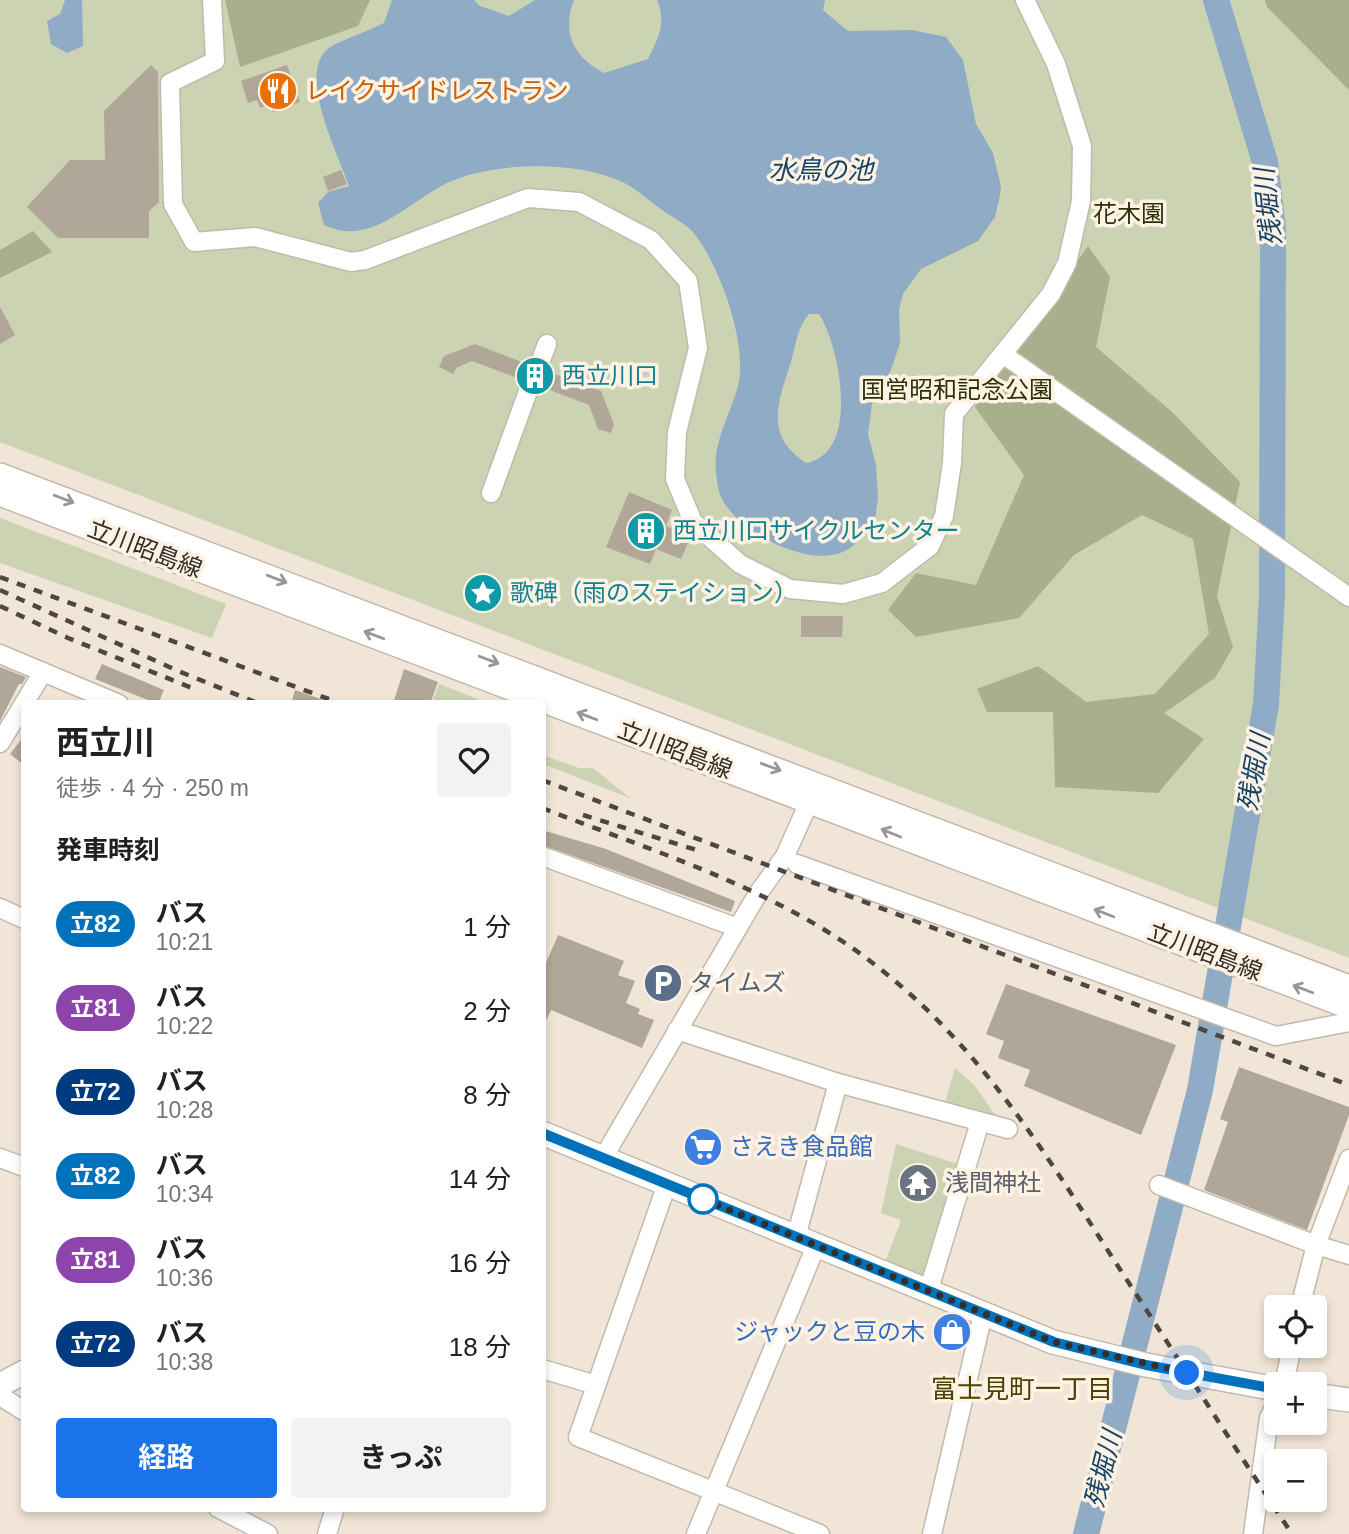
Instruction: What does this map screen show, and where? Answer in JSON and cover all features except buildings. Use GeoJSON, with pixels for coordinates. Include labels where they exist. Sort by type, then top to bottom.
{"type":"FeatureCollection","features":[{"type":"Feature","properties":{"kind":"main road","name":"立川昭島線"},"geometry":{"type":"LineString","coordinates":[[0,475],[814,793],[1192,937],[1258,962],[1349,987]]}},
{"type":"Feature","properties":{"kind":"main road","name":"立川昭島線"},"geometry":{"type":"LineString","coordinates":[[0,494],[814,793]]}},
{"type":"Feature","properties":{"kind":"main road","name":"立川昭島線"},"geometry":{"type":"LineString","coordinates":[[1258,962],[1349,1007]]}},
{"type":"Feature","properties":{"kind":"main road"},"geometry":{"type":"LineString","coordinates":[[546,1135],[1054,1342],[1146,1365],[1264,1387]]}},
{"type":"Feature","properties":{"kind":"main road"},"geometry":{"type":"LineString","coordinates":[[0,1385],[21,1374]]}},
{"type":"Feature","properties":{"kind":"main road"},"geometry":{"type":"LineString","coordinates":[[1327,1397],[1349,1400]]}},
{"type":"Feature","properties":{"kind":"street"},"geometry":{"type":"LineString","coordinates":[[212,0],[215,61],[170,83],[173,204],[194,242],[255,237],[351,262],[365,260],[528,198],[579,202],[651,240],[688,281],[698,348],[677,432],[675,479],[693,522],[740,564],[790,589],[843,594],[882,583],[930,546],[944,516],[952,463],[954,414],[1051,294],[1067,263],[1081,201],[1082,146],[1056,64],[1025,0]]}},
{"type":"Feature","properties":{"kind":"street"},"geometry":{"type":"LineString","coordinates":[[491,493],[547,344]]}},
{"type":"Feature","properties":{"kind":"street"},"geometry":{"type":"LineString","coordinates":[[1004,355],[1349,597]]}},
{"type":"Feature","properties":{"kind":"street"},"geometry":{"type":"LineString","coordinates":[[0,654],[110,700]]}},
{"type":"Feature","properties":{"kind":"street"},"geometry":{"type":"LineString","coordinates":[[26,700],[43,672]]}},
{"type":"Feature","properties":{"kind":"street"},"geometry":{"type":"LineString","coordinates":[[0,743],[21,708]]}},
{"type":"Feature","properties":{"kind":"street"},"geometry":{"type":"LineString","coordinates":[[603,1158],[738,928],[785,856],[814,793]]}},
{"type":"Feature","properties":{"kind":"street"},"geometry":{"type":"LineString","coordinates":[[546,857],[738,928]]}},
{"type":"Feature","properties":{"kind":"street"},"geometry":{"type":"LineString","coordinates":[[797,864],[1276,1036],[1349,1022]]}},
{"type":"Feature","properties":{"kind":"street"},"geometry":{"type":"LineString","coordinates":[[0,908],[21,918]]}},
{"type":"Feature","properties":{"kind":"street"},"geometry":{"type":"LineString","coordinates":[[677,1030],[838,1083],[1008,1129]]}},
{"type":"Feature","properties":{"kind":"street"},"geometry":{"type":"LineString","coordinates":[[696,1534],[806,1241],[838,1083]]}},
{"type":"Feature","properties":{"kind":"street"},"geometry":{"type":"LineString","coordinates":[[928,1292],[980,1122]]}},
{"type":"Feature","properties":{"kind":"street"},"geometry":{"type":"LineString","coordinates":[[0,1158],[21,1166]]}},
{"type":"Feature","properties":{"kind":"street"},"geometry":{"type":"LineString","coordinates":[[1303,1295],[1316,1245],[1349,1159]]}},
{"type":"Feature","properties":{"kind":"street"},"geometry":{"type":"LineString","coordinates":[[667,1184],[578,1437],[713,1492],[781,1527],[820,1534]]}},
{"type":"Feature","properties":{"kind":"street"},"geometry":{"type":"LineString","coordinates":[[1159,1185],[1349,1255]]}},
{"type":"Feature","properties":{"kind":"street"},"geometry":{"type":"LineString","coordinates":[[932,1534],[982,1314]]}},
{"type":"Feature","properties":{"kind":"street"},"geometry":{"type":"LineString","coordinates":[[546,1370],[596,1385]]}},
{"type":"Feature","properties":{"kind":"street"},"geometry":{"type":"LineString","coordinates":[[0,1396],[21,1409]]}},
{"type":"Feature","properties":{"kind":"street"},"geometry":{"type":"LineString","coordinates":[[1254,1534],[1266,1435]]}},
{"type":"Feature","properties":{"kind":"street"},"geometry":{"type":"LineString","coordinates":[[226,1512],[268,1534]]}},
{"type":"Feature","properties":{"kind":"street"},"geometry":{"type":"LineString","coordinates":[[327,1534],[334,1512]]}},
{"type":"Feature","properties":{"kind":"green space","name":"国営昭和記念公園"},"geometry":{"type":"Polygon","coordinates":[[[0,0],[1349,0],[1349,958],[0,442],[0,0]]]}},
{"type":"Feature","properties":{"kind":"green space"},"geometry":{"type":"Polygon","coordinates":[[[225,0],[370,0],[358,26],[240,67],[225,0]]]}},
{"type":"Feature","properties":{"kind":"green space"},"geometry":{"type":"Polygon","coordinates":[[[1265,0],[1349,0],[1349,90],[1267,7],[1265,0]]]}},
{"type":"Feature","properties":{"kind":"green space"},"geometry":{"type":"Polygon","coordinates":[[[33,231],[52,252],[0,278],[0,250],[33,231]]]}},
{"type":"Feature","properties":{"kind":"green space"},"geometry":{"type":"Polygon","coordinates":[[[1088,246],[1110,277],[1096,347],[1171,411],[1240,482],[1217,596],[1233,647],[1215,678],[1164,713],[1204,739],[1158,793],[1055,787],[1053,712],[987,712],[977,689],[1038,666],[1086,702],[1155,694],[1209,634],[1193,539],[1142,515],[1074,555],[1019,618],[916,637],[888,610],[916,573],[976,585],[1024,475],[975,407],[1088,246]]]}},
{"type":"Feature","properties":{"kind":"green space"},"geometry":{"type":"Polygon","coordinates":[[[0,518],[226,604],[212,638],[0,563],[0,518]]]}},
{"type":"Feature","properties":{"kind":"green space"},"geometry":{"type":"Polygon","coordinates":[[[439,684],[480,700],[433,700],[439,684]]]}},
{"type":"Feature","properties":{"kind":"green space"},"geometry":{"type":"Polygon","coordinates":[[[546,756],[579,768],[593,768],[630,798],[546,765],[546,756]]]}},
{"type":"Feature","properties":{"kind":"green space"},"geometry":{"type":"Polygon","coordinates":[[[955,1068],[974,1085],[997,1117],[945,1103],[955,1068]]]}},
{"type":"Feature","properties":{"kind":"green space"},"geometry":{"type":"Polygon","coordinates":[[[896,1144],[964,1166],[924,1279],[885,1263],[901,1220],[881,1213],[896,1144]]]}},
{"type":"Feature","properties":{"kind":"water"},"geometry":{"type":"Polygon","coordinates":[[[65,0],[82,0],[83,46],[67,53],[51,44],[47,21],[60,14],[65,0]]]}},
{"type":"Feature","properties":{"kind":"water","name":"水鳥の池"},"geometry":{"type":"Polygon","coordinates":[[[392,0],[474,0],[480,6],[509,16],[535,0],[574,0],[569,23],[573,43],[585,60],[604,73],[648,59],[661,23],[657,0],[825,0],[823,10],[848,31],[912,30],[946,37],[963,60],[976,124],[993,153],[1001,187],[995,217],[978,241],[921,269],[903,294],[899,310],[900,343],[891,370],[872,404],[868,434],[876,465],[878,498],[874,527],[840,553],[809,555],[791,550],[757,534],[730,511],[720,493],[716,461],[720,439],[738,386],[740,369],[736,329],[730,308],[715,268],[693,232],[628,185],[588,171],[538,166],[513,167],[466,176],[447,183],[373,227],[341,231],[324,225],[318,203],[328,192],[349,186],[322,114],[317,75],[320,60],[334,45],[384,23],[392,0]],[[809,314],[801,326],[779,406],[779,431],[784,442],[806,463],[823,455],[834,440],[840,420],[839,373],[827,329],[819,314],[809,314]]]}},
{"type":"Feature","properties":{"kind":"waterway","name":"残堀川"},"geometry":{"type":"LineString","coordinates":[[1086,1534],[1200,1090],[1266,704],[1272,596],[1273,228],[1265,162],[1216,0]]}},
{"type":"Feature","properties":{"kind":"railway"},"geometry":{"type":"LineString","coordinates":[[0,577],[331,700]]}},
{"type":"Feature","properties":{"kind":"railway"},"geometry":{"type":"LineString","coordinates":[[0,590],[178,671],[250,700]]}},
{"type":"Feature","properties":{"kind":"railway"},"geometry":{"type":"LineString","coordinates":[[0,606],[68,638],[197,690]]}},
{"type":"Feature","properties":{"kind":"railway"},"geometry":{"type":"LineString","coordinates":[[546,782],[1349,1085]]}},
{"type":"Feature","properties":{"kind":"railway"},"geometry":{"type":"LineString","coordinates":[[546,810],[700,868],[776,903],[848,945],[891,977],[929,1012],[964,1049],[1026,1127],[1292,1534]]}},
{"type":"Feature","properties":{"kind":"railway"},"geometry":{"type":"LineString","coordinates":[[583,815],[703,852]]}},
{"type":"Feature","properties":{"kind":"bus line","name":"立82"},"geometry":{"type":"LineString","coordinates":[[546,1135],[1054,1342],[1146,1365],[1264,1387]]}},
{"type":"Feature","properties":{"kind":"place","name":"レイクサイドレストラン"},"geometry":{"type":"Point","coordinates":[278,91]}},
{"type":"Feature","properties":{"kind":"place","name":"西立川口"},"geometry":{"type":"Point","coordinates":[535,376]}},
{"type":"Feature","properties":{"kind":"place","name":"西立川口サイクルセンター"},"geometry":{"type":"Point","coordinates":[646,531]}},
{"type":"Feature","properties":{"kind":"place","name":"歌碑（雨のステイション）"},"geometry":{"type":"Point","coordinates":[483,593]}},
{"type":"Feature","properties":{"kind":"place","name":"タイムズ"},"geometry":{"type":"Point","coordinates":[663,983]}},
{"type":"Feature","properties":{"kind":"place","name":"さえき食品館"},"geometry":{"type":"Point","coordinates":[703,1147]}},
{"type":"Feature","properties":{"kind":"place","name":"浅間神社"},"geometry":{"type":"Point","coordinates":[918,1183]}},
{"type":"Feature","properties":{"kind":"place","name":"ジャックと豆の木"},"geometry":{"type":"Point","coordinates":[952,1332]}},
{"type":"Feature","properties":{"kind":"district","name":"富士見町一丁目"},"geometry":{"type":"Point","coordinates":[1022,1389]}},
{"type":"Feature","properties":{"kind":"route"},"geometry":{"type":"LineString","coordinates":[[703,1199],[693,1195],[1054,1342],[1187,1373]]}},
{"type":"Feature","properties":{"kind":"park label","name":"花木園"},"geometry":{"type":"Point","coordinates":[1129,214]}}]}
